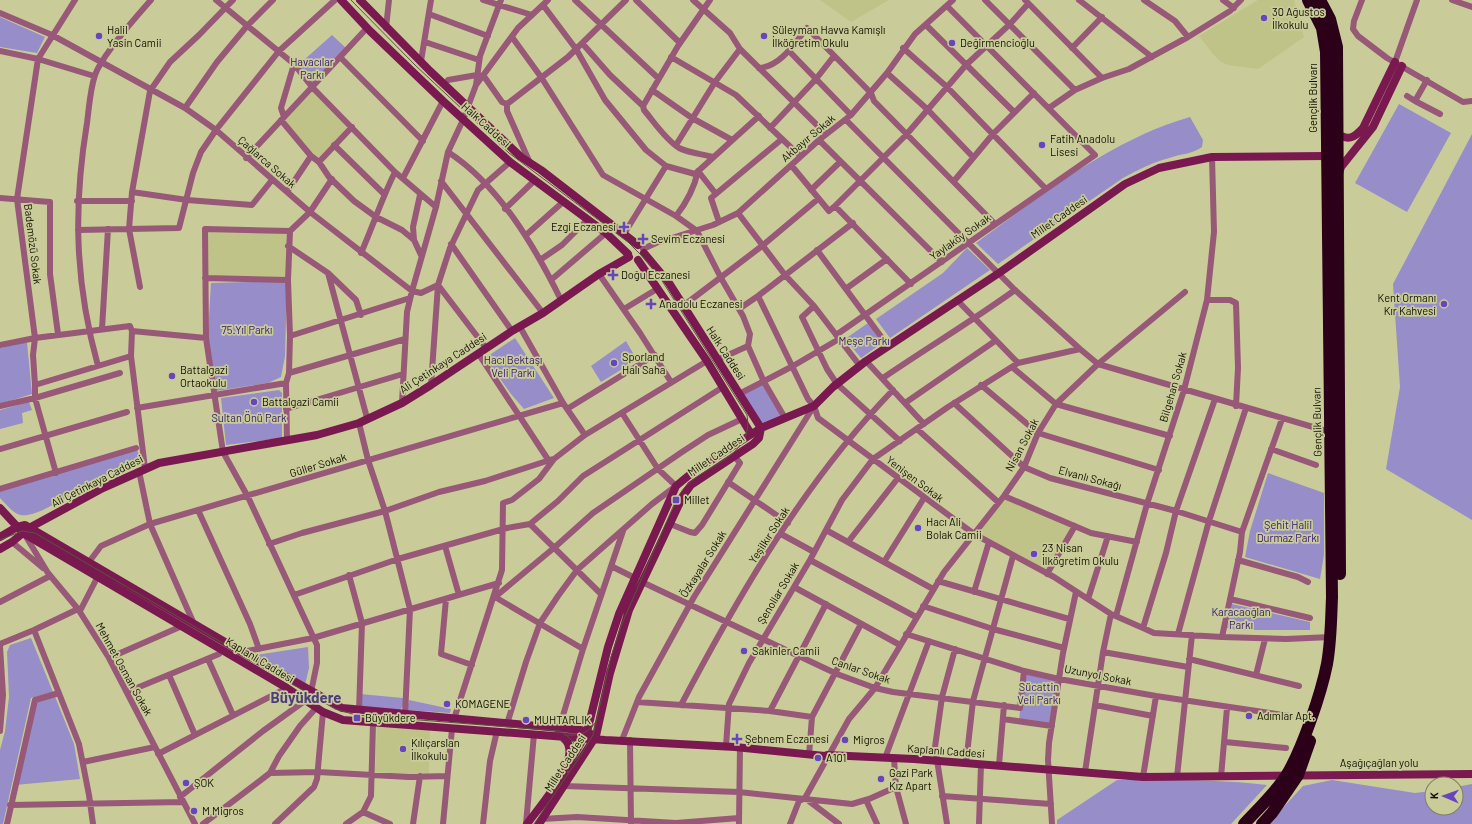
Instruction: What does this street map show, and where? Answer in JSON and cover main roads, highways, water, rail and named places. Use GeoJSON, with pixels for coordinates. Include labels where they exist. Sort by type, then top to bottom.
{"type":"FeatureCollection","features":[{"type":"Feature","properties":{"kind":"highway","name":"Gençlik Bulvarı"},"geometry":{"type":"LineString","coordinates":[[1244,824],[1292,775],[1326,665],[1330,637],[1332,597],[1326,52],[1325,39],[1318,17],[1308,0]]}},
{"type":"Feature","properties":{"kind":"highway","name":"Gençlik Bulvarı"},"geometry":{"type":"LineString","coordinates":[[1262,824],[1272,813],[1292,775],[1316,723],[1333,665],[1338,630],[1341,539],[1337,47],[1330,20],[1320,0]]}},
{"type":"Feature","properties":{"kind":"main road","name":"Halk Caddesi"},"geometry":{"type":"LineString","coordinates":[[341,0],[367,28],[443,101],[510,162],[606,233],[628,255]]}},
{"type":"Feature","properties":{"kind":"main road","name":"Halk Caddesi"},"geometry":{"type":"LineString","coordinates":[[360,0],[386,28],[509,146],[642,249],[658,267],[761,428]]}},
{"type":"Feature","properties":{"kind":"main road"},"geometry":{"type":"LineString","coordinates":[[1337,133],[1343,138],[1348,139],[1356,136],[1363,128],[1399,64],[1373,127],[1341,167],[1337,178]]}},
{"type":"Feature","properties":{"kind":"main road","name":"Millet Caddesi"},"geometry":{"type":"LineString","coordinates":[[540,821],[595,738],[618,643],[638,580],[676,486],[693,472],[761,428],[814,406],[837,384],[888,346],[999,273],[1125,184],[1159,168],[1212,157],[1326,156]]}},
{"type":"Feature","properties":{"kind":"main road","name":"Ali Çetinkaya Caddesi"},"geometry":{"type":"LineString","coordinates":[[23,529],[103,488],[159,463],[184,457],[223,452],[317,435],[359,423],[402,403],[431,386],[478,353],[543,313],[628,255],[630,248],[642,249]]}},
{"type":"Feature","properties":{"kind":"main road"},"geometry":{"type":"LineString","coordinates":[[628,255],[631,259],[641,259],[642,249]]}},
{"type":"Feature","properties":{"kind":"main road","name":"Halk Caddesi"},"geometry":{"type":"LineString","coordinates":[[638,260],[707,361],[751,434]]}},
{"type":"Feature","properties":{"kind":"main road","name":"Millet Caddesi"},"geometry":{"type":"LineString","coordinates":[[526,824],[567,767],[586,735],[608,646],[619,614],[670,524],[683,496],[691,485],[736,457],[759,438],[761,428]]}},
{"type":"Feature","properties":{"kind":"main road"},"geometry":{"type":"LineString","coordinates":[[0,508],[23,529]]}},
{"type":"Feature","properties":{"kind":"main road"},"geometry":{"type":"LineString","coordinates":[[0,537],[23,529]]}},
{"type":"Feature","properties":{"kind":"main road"},"geometry":{"type":"LineString","coordinates":[[0,549],[12,542],[23,529]]}},
{"type":"Feature","properties":{"kind":"main road","name":"Kaplanlı Caddesi"},"geometry":{"type":"LineString","coordinates":[[23,529],[98,576],[287,688],[320,710],[343,720],[373,724],[497,732],[586,735],[605,740],[726,746],[825,756],[999,765],[1143,777],[1292,775]]}},
{"type":"Feature","properties":{"kind":"main road","name":"Kaplanlı Caddesi"},"geometry":{"type":"LineString","coordinates":[[23,529],[89,562],[242,652],[342,708],[359,711],[507,724],[559,734]]}},
{"type":"Feature","properties":{"kind":"main road","name":"Millet Caddesi"},"geometry":{"type":"LineString","coordinates":[[559,734],[567,740],[569,747],[570,753],[567,767]]}},
{"type":"Feature","properties":{"kind":"main road","name":"Aşağıçağlan yolu"},"geometry":{"type":"LineString","coordinates":[[1292,775],[1472,774]]}},
{"type":"Feature","properties":{"kind":"tram line"},"geometry":{"type":"LineString","coordinates":[[351,0],[415,65],[509,153],[628,242],[643,257],[659,276],[747,415],[748,428],[744,439],[738,448],[730,456],[689,483],[676,500],[621,626],[611,657],[593,735],[534,824]]}},
{"type":"Feature","properties":{"kind":"tram line"},"geometry":{"type":"LineString","coordinates":[[0,540],[22,531],[35,533],[335,709],[356,715],[560,731],[574,743],[576,747],[575,761]]}},
{"type":"Feature","properties":{"kind":"tram line"},"geometry":{"type":"LineString","coordinates":[[565,735],[582,734],[589,730],[595,723]]}},
{"type":"Feature","properties":{"kind":"place","name":"30 Ağustos İlkokulu"},"geometry":{"type":"Point","coordinates":[1264,18]}},
{"type":"Feature","properties":{"kind":"place","name":"Halil Yasin Camii"},"geometry":{"type":"Point","coordinates":[99,36]}},
{"type":"Feature","properties":{"kind":"place","name":"Süleyman Havva Kamışlı İlköğretim Okulu"},"geometry":{"type":"Point","coordinates":[764,36]}},
{"type":"Feature","properties":{"kind":"place","name":"Değirmencioğlu"},"geometry":{"type":"Point","coordinates":[952,43]}},
{"type":"Feature","properties":{"kind":"place","name":"Fatih Anadolu Lisesi"},"geometry":{"type":"Point","coordinates":[1042,145]}},
{"type":"Feature","properties":{"kind":"place","name":"Ezgi Eczanesi"},"geometry":{"type":"Point","coordinates":[624,227]}},
{"type":"Feature","properties":{"kind":"place","name":"Sevim Eczanesi"},"geometry":{"type":"Point","coordinates":[643,239]}},
{"type":"Feature","properties":{"kind":"place","name":"Doğu Eczanesi"},"geometry":{"type":"Point","coordinates":[613,275]}},
{"type":"Feature","properties":{"kind":"place","name":"Anadolu Eczanesi"},"geometry":{"type":"Point","coordinates":[651,304]}},
{"type":"Feature","properties":{"kind":"place","name":"Kent Ormanı Kır Kahvesi"},"geometry":{"type":"Point","coordinates":[1444,304]}},
{"type":"Feature","properties":{"kind":"place","name":"Sporland Halı Saha"},"geometry":{"type":"Point","coordinates":[614,363]}},
{"type":"Feature","properties":{"kind":"place","name":"Battalgazi Ortaokulu"},"geometry":{"type":"Point","coordinates":[172,376]}},
{"type":"Feature","properties":{"kind":"place","name":"Battalgazi Camii"},"geometry":{"type":"Point","coordinates":[254,402]}},
{"type":"Feature","properties":{"kind":"place","name":"Millet"},"geometry":{"type":"Point","coordinates":[676,500]}},
{"type":"Feature","properties":{"kind":"place","name":"Hacı Ali Bolak Camii"},"geometry":{"type":"Point","coordinates":[918,528]}},
{"type":"Feature","properties":{"kind":"place","name":"23 Nisan İlkögretim Okulu"},"geometry":{"type":"Point","coordinates":[1034,554]}},
{"type":"Feature","properties":{"kind":"place","name":"Sakinler Camii"},"geometry":{"type":"Point","coordinates":[744,651]}},
{"type":"Feature","properties":{"kind":"place","name":"KOMAGENE"},"geometry":{"type":"Point","coordinates":[447,704]}},
{"type":"Feature","properties":{"kind":"place","name":"Adımlar Apt."},"geometry":{"type":"Point","coordinates":[1249,716]}},
{"type":"Feature","properties":{"kind":"place","name":"Büyükdere"},"geometry":{"type":"Point","coordinates":[357,718]}},
{"type":"Feature","properties":{"kind":"place","name":"MUHTARLIK"},"geometry":{"type":"Point","coordinates":[526,720]}},
{"type":"Feature","properties":{"kind":"place","name":"Şebnem Eczanesi"},"geometry":{"type":"Point","coordinates":[737,739]}},
{"type":"Feature","properties":{"kind":"place","name":"Migros"},"geometry":{"type":"Point","coordinates":[845,740]}},
{"type":"Feature","properties":{"kind":"place","name":"Kılıçarslan İlkokulu"},"geometry":{"type":"Point","coordinates":[403,749]}},
{"type":"Feature","properties":{"kind":"place","name":"A101"},"geometry":{"type":"Point","coordinates":[818,758]}},
{"type":"Feature","properties":{"kind":"place","name":"Gazi Park Kız Apart"},"geometry":{"type":"Point","coordinates":[881,779]}},
{"type":"Feature","properties":{"kind":"place","name":"ŞOK"},"geometry":{"type":"Point","coordinates":[186,783]}},
{"type":"Feature","properties":{"kind":"place","name":"M Migros"},"geometry":{"type":"Point","coordinates":[194,811]}},
{"type":"Feature","properties":{"kind":"district","name":"Büyükdere"},"geometry":{"type":"Point","coordinates":[306,698]}},
{"type":"Feature","properties":{"kind":"park label","name":"Havacılar Parkı"},"geometry":{"type":"Point","coordinates":[312,68]}},
{"type":"Feature","properties":{"kind":"park label","name":"75.Yıl Parkı"},"geometry":{"type":"Point","coordinates":[247,330]}},
{"type":"Feature","properties":{"kind":"park label","name":"Meşe Parkı"},"geometry":{"type":"Point","coordinates":[864,341]}},
{"type":"Feature","properties":{"kind":"park label","name":"Hacı Bektaşı Veli Parkı"},"geometry":{"type":"Point","coordinates":[513,366]}},
{"type":"Feature","properties":{"kind":"park label","name":"Sultan Önü Park"},"geometry":{"type":"Point","coordinates":[249,418]}},
{"type":"Feature","properties":{"kind":"park label","name":"Şehit Halil Durmaz Parkı"},"geometry":{"type":"Point","coordinates":[1288,531]}},
{"type":"Feature","properties":{"kind":"park label","name":"Karacaoğlan Parkı"},"geometry":{"type":"Point","coordinates":[1241,618]}},
{"type":"Feature","properties":{"kind":"park label","name":"Sücattin Veli Parkı"},"geometry":{"type":"Point","coordinates":[1039,693]}}]}
